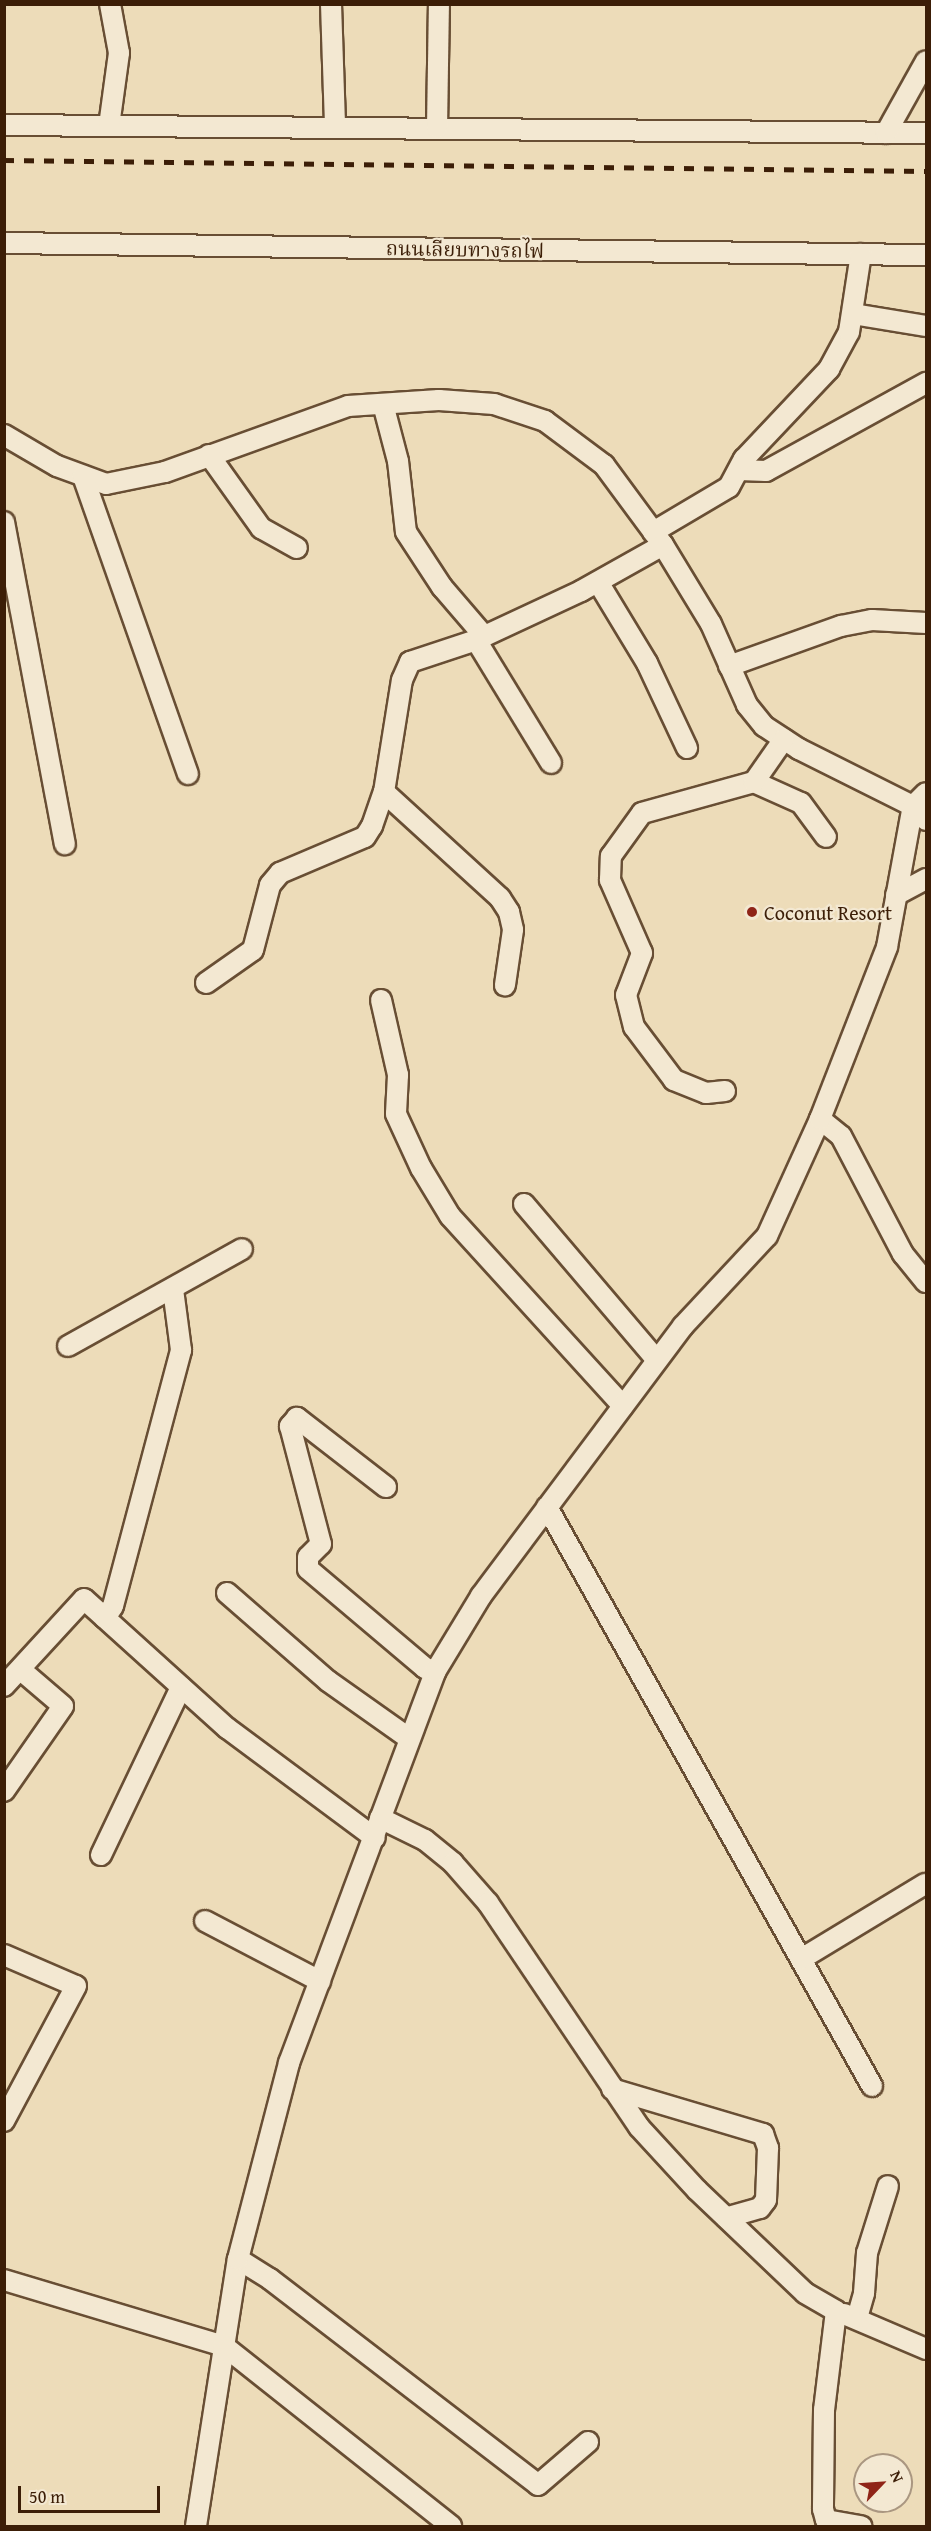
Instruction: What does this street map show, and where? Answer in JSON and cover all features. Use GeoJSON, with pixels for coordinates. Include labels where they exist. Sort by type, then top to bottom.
{"type":"FeatureCollection","features":[{"type":"Feature","properties":{"kind":"street"},"geometry":{"type":"LineString","coordinates":[[109,126],[119,53],[110,4]]}},
{"type":"Feature","properties":{"kind":"street"},"geometry":{"type":"LineString","coordinates":[[331,4],[335,126]]}},
{"type":"Feature","properties":{"kind":"street"},"geometry":{"type":"LineString","coordinates":[[437,128],[439,4]]}},
{"type":"Feature","properties":{"kind":"street"},"geometry":{"type":"LineString","coordinates":[[886,133],[927,61]]}},
{"type":"Feature","properties":{"kind":"street"},"geometry":{"type":"LineString","coordinates":[[4,125],[335,126],[927,133]]}},
{"type":"Feature","properties":{"kind":"street","name":"ถนนเลียบทางรถไฟ"},"geometry":{"type":"LineString","coordinates":[[4,243],[927,255]]}},
{"type":"Feature","properties":{"kind":"street"},"geometry":{"type":"LineString","coordinates":[[206,982],[253,950],[270,885],[280,873],[365,837],[384,792],[402,680],[410,663],[480,638],[598,582],[729,486],[739,470],[829,369],[844,344],[853,314],[861,254]]}},
{"type":"Feature","properties":{"kind":"street"},"geometry":{"type":"LineString","coordinates":[[853,314],[927,326]]}},
{"type":"Feature","properties":{"kind":"street"},"geometry":{"type":"LineString","coordinates":[[739,470],[766,471],[927,383]]}},
{"type":"Feature","properties":{"kind":"street"},"geometry":{"type":"LineString","coordinates":[[383,404],[398,461],[406,532],[435,578],[480,638],[551,763]]}},
{"type":"Feature","properties":{"kind":"street"},"geometry":{"type":"LineString","coordinates":[[4,435],[83,476],[106,484],[165,472],[348,406],[494,404],[545,421],[604,465],[658,539],[711,624],[747,705],[764,726],[784,739],[922,807],[896,896],[886,947],[820,1119],[767,1236],[657,1360],[480,1596],[435,1672],[380,1818],[375,1838],[289,2063],[238,2259],[196,2526]]}},
{"type":"Feature","properties":{"kind":"street"},"geometry":{"type":"LineString","coordinates":[[209,455],[261,528],[297,548]]}},
{"type":"Feature","properties":{"kind":"street"},"geometry":{"type":"LineString","coordinates":[[83,476],[188,774]]}},
{"type":"Feature","properties":{"kind":"street"},"geometry":{"type":"LineString","coordinates":[[4,522],[65,844]]}},
{"type":"Feature","properties":{"kind":"street"},"geometry":{"type":"LineString","coordinates":[[598,582],[647,663],[687,748]]}},
{"type":"Feature","properties":{"kind":"street"},"geometry":{"type":"LineString","coordinates":[[729,666],[841,626],[873,620],[927,623]]}},
{"type":"Feature","properties":{"kind":"street"},"geometry":{"type":"LineString","coordinates":[[754,782],[784,739]]}},
{"type":"Feature","properties":{"kind":"street"},"geometry":{"type":"LineString","coordinates":[[725,1091],[706,1093],[674,1080],[634,1027],[626,994],[642,953],[610,880],[611,856],[642,813],[754,782],[801,803],[826,837]]}},
{"type":"Feature","properties":{"kind":"street"},"geometry":{"type":"LineString","coordinates":[[384,792],[500,898],[509,912],[513,930],[505,985]]}},
{"type":"Feature","properties":{"kind":"street"},"geometry":{"type":"LineString","coordinates":[[896,896],[927,879]]}},
{"type":"Feature","properties":{"kind":"street"},"geometry":{"type":"LineString","coordinates":[[381,1000],[398,1076],[396,1114],[421,1168],[450,1216],[622,1406]]}},
{"type":"Feature","properties":{"kind":"street"},"geometry":{"type":"LineString","coordinates":[[820,1119],[841,1136],[903,1254],[927,1282]]}},
{"type":"Feature","properties":{"kind":"street"},"geometry":{"type":"LineString","coordinates":[[524,1204],[657,1360]]}},
{"type":"Feature","properties":{"kind":"street"},"geometry":{"type":"LineString","coordinates":[[68,1346],[242,1249]]}},
{"type":"Feature","properties":{"kind":"street"},"geometry":{"type":"LineString","coordinates":[[105,1618],[113,1606],[182,1350],[173,1289]]}},
{"type":"Feature","properties":{"kind":"street"},"geometry":{"type":"LineString","coordinates":[[386,1487],[297,1418],[290,1426],[321,1544],[308,1557],[308,1569],[425,1668],[435,1672]]}},
{"type":"Feature","properties":{"kind":"street"},"geometry":{"type":"LineString","coordinates":[[547,1507],[872,2086]]}},
{"type":"Feature","properties":{"kind":"street"},"geometry":{"type":"LineString","coordinates":[[227,1593],[328,1681],[410,1739]]}},
{"type":"Feature","properties":{"kind":"street"},"geometry":{"type":"LineString","coordinates":[[4,1686],[22,1671],[84,1599],[226,1728],[375,1838]]}},
{"type":"Feature","properties":{"kind":"street"},"geometry":{"type":"LineString","coordinates":[[4,1791],[63,1706],[22,1671]]}},
{"type":"Feature","properties":{"kind":"street"},"geometry":{"type":"LineString","coordinates":[[101,1855],[181,1687]]}},
{"type":"Feature","properties":{"kind":"street"},"geometry":{"type":"LineString","coordinates":[[380,1818],[425,1840],[488,1903],[639,2127],[726,2218],[805,2293],[836,2312],[857,2318],[927,2349]]}},
{"type":"Feature","properties":{"kind":"street"},"geometry":{"type":"LineString","coordinates":[[801,1959],[925,1884]]}},
{"type":"Feature","properties":{"kind":"street"},"geometry":{"type":"LineString","coordinates":[[205,1921],[320,1981]]}},
{"type":"Feature","properties":{"kind":"street"},"geometry":{"type":"LineString","coordinates":[[4,1955],[76,1986],[4,2121]]}},
{"type":"Feature","properties":{"kind":"street"},"geometry":{"type":"LineString","coordinates":[[612,2089],[763,2134],[768,2148],[766,2200],[760,2208],[726,2218]]}},
{"type":"Feature","properties":{"kind":"street"},"geometry":{"type":"LineString","coordinates":[[857,2318],[864,2293],[867,2253],[888,2186]]}},
{"type":"Feature","properties":{"kind":"street"},"geometry":{"type":"LineString","coordinates":[[238,2259],[270,2279],[538,2485],[588,2442]]}},
{"type":"Feature","properties":{"kind":"street"},"geometry":{"type":"LineString","coordinates":[[4,2280],[224,2346],[451,2526]]}},
{"type":"Feature","properties":{"kind":"street"},"geometry":{"type":"LineString","coordinates":[[836,2312],[824,2410],[823,2509],[826,2520],[861,2526]]}},
{"type":"Feature","properties":{"kind":"railway"},"geometry":{"type":"LineString","coordinates":[[4,160],[926,171]]}},
{"type":"Feature","properties":{"kind":"place","name":"Coconut Resort"},"geometry":{"type":"Point","coordinates":[752,912]}}]}
